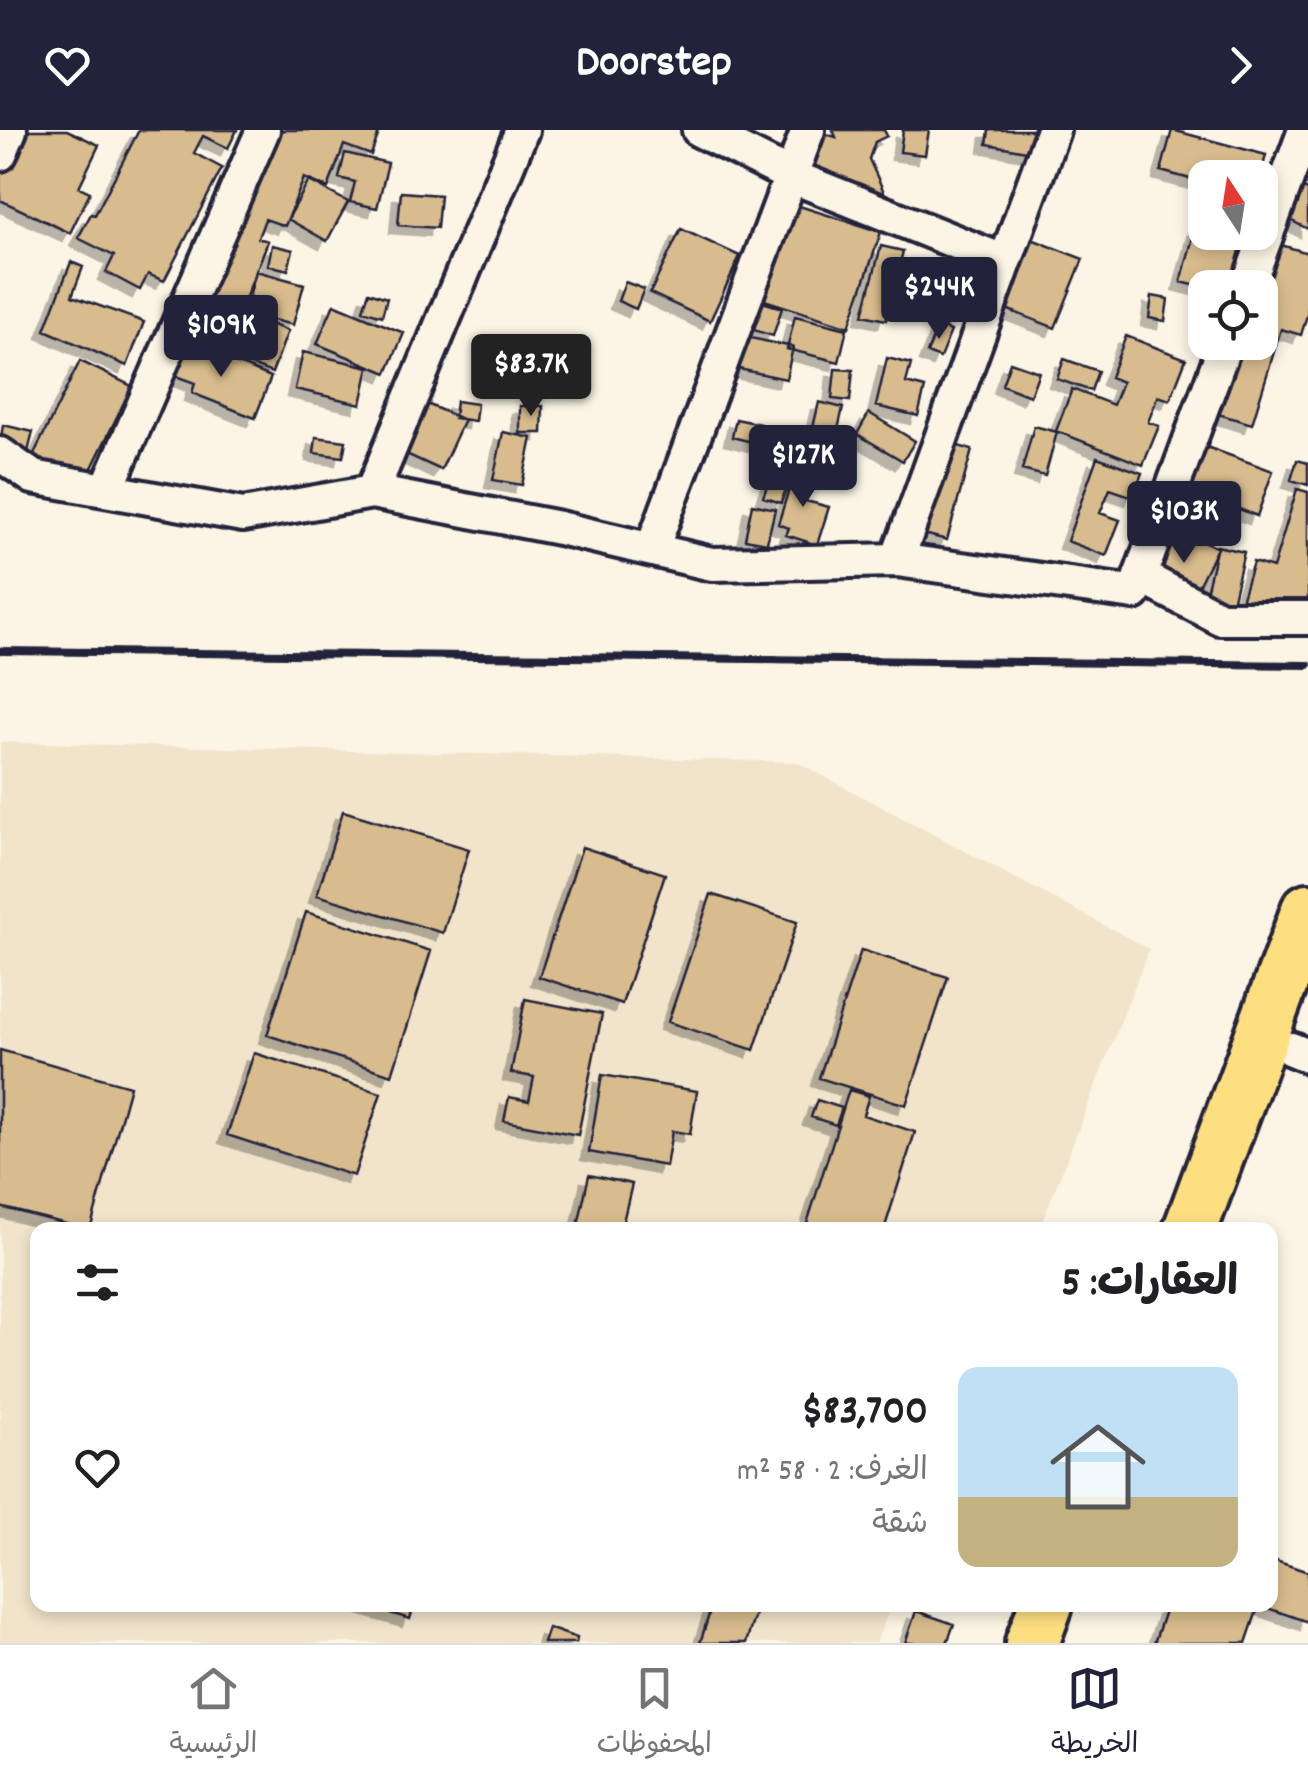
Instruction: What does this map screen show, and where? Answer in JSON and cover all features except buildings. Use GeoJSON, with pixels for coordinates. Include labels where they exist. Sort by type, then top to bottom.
{"type":"FeatureCollection","features":[{"type":"Feature","properties":{"kind":"main road"},"geometry":{"type":"LineString","coordinates":[[1193,1222],[1308,910]]}},
{"type":"Feature","properties":{"kind":"main road"},"geometry":{"type":"LineString","coordinates":[[1226,1222],[1302,1036]]}},
{"type":"Feature","properties":{"kind":"main road"},"geometry":{"type":"LineString","coordinates":[[1032,1643],[1043,1612]]}},
{"type":"Feature","properties":{"kind":"main road"},"geometry":{"type":"LineString","coordinates":[[1068,1643],[1079,1612]]}},
{"type":"Feature","properties":{"kind":"street"},"geometry":{"type":"LineString","coordinates":[[0,154],[10,130]]}},
{"type":"Feature","properties":{"kind":"street"},"geometry":{"type":"LineString","coordinates":[[107,489],[263,130]]}},
{"type":"Feature","properties":{"kind":"street"},"geometry":{"type":"LineString","coordinates":[[372,492],[522,130]]}},
{"type":"Feature","properties":{"kind":"street"},"geometry":{"type":"LineString","coordinates":[[698,130],[791,176],[1003,261]]}},
{"type":"Feature","properties":{"kind":"street"},"geometry":{"type":"LineString","coordinates":[[652,548],[808,130]]}},
{"type":"Feature","properties":{"kind":"street"},"geometry":{"type":"LineString","coordinates":[[897,560],[1053,130]]}},
{"type":"Feature","properties":{"kind":"street"},"geometry":{"type":"LineString","coordinates":[[1254,270],[1305,130]]}},
{"type":"Feature","properties":{"kind":"street"},"geometry":{"type":"LineString","coordinates":[[0,454],[33,477],[243,515],[372,492],[652,548],[712,564],[897,560],[1134,593],[1219,360]]}},
{"type":"Feature","properties":{"kind":"street"},"geometry":{"type":"LineString","coordinates":[[1140,576],[1220,618],[1308,618]]}},
{"type":"Feature","properties":{"kind":"shaded area"},"geometry":{"type":"Polygon","coordinates":[[[0,742],[797,762],[1149,949],[1042,1222],[30,1222],[30,1612],[888,1612],[876,1643],[0,1643],[0,742]]]}},
{"type":"Feature","properties":{"kind":"railway"},"geometry":{"type":"LineString","coordinates":[[0,651],[1308,665]]}}]}
